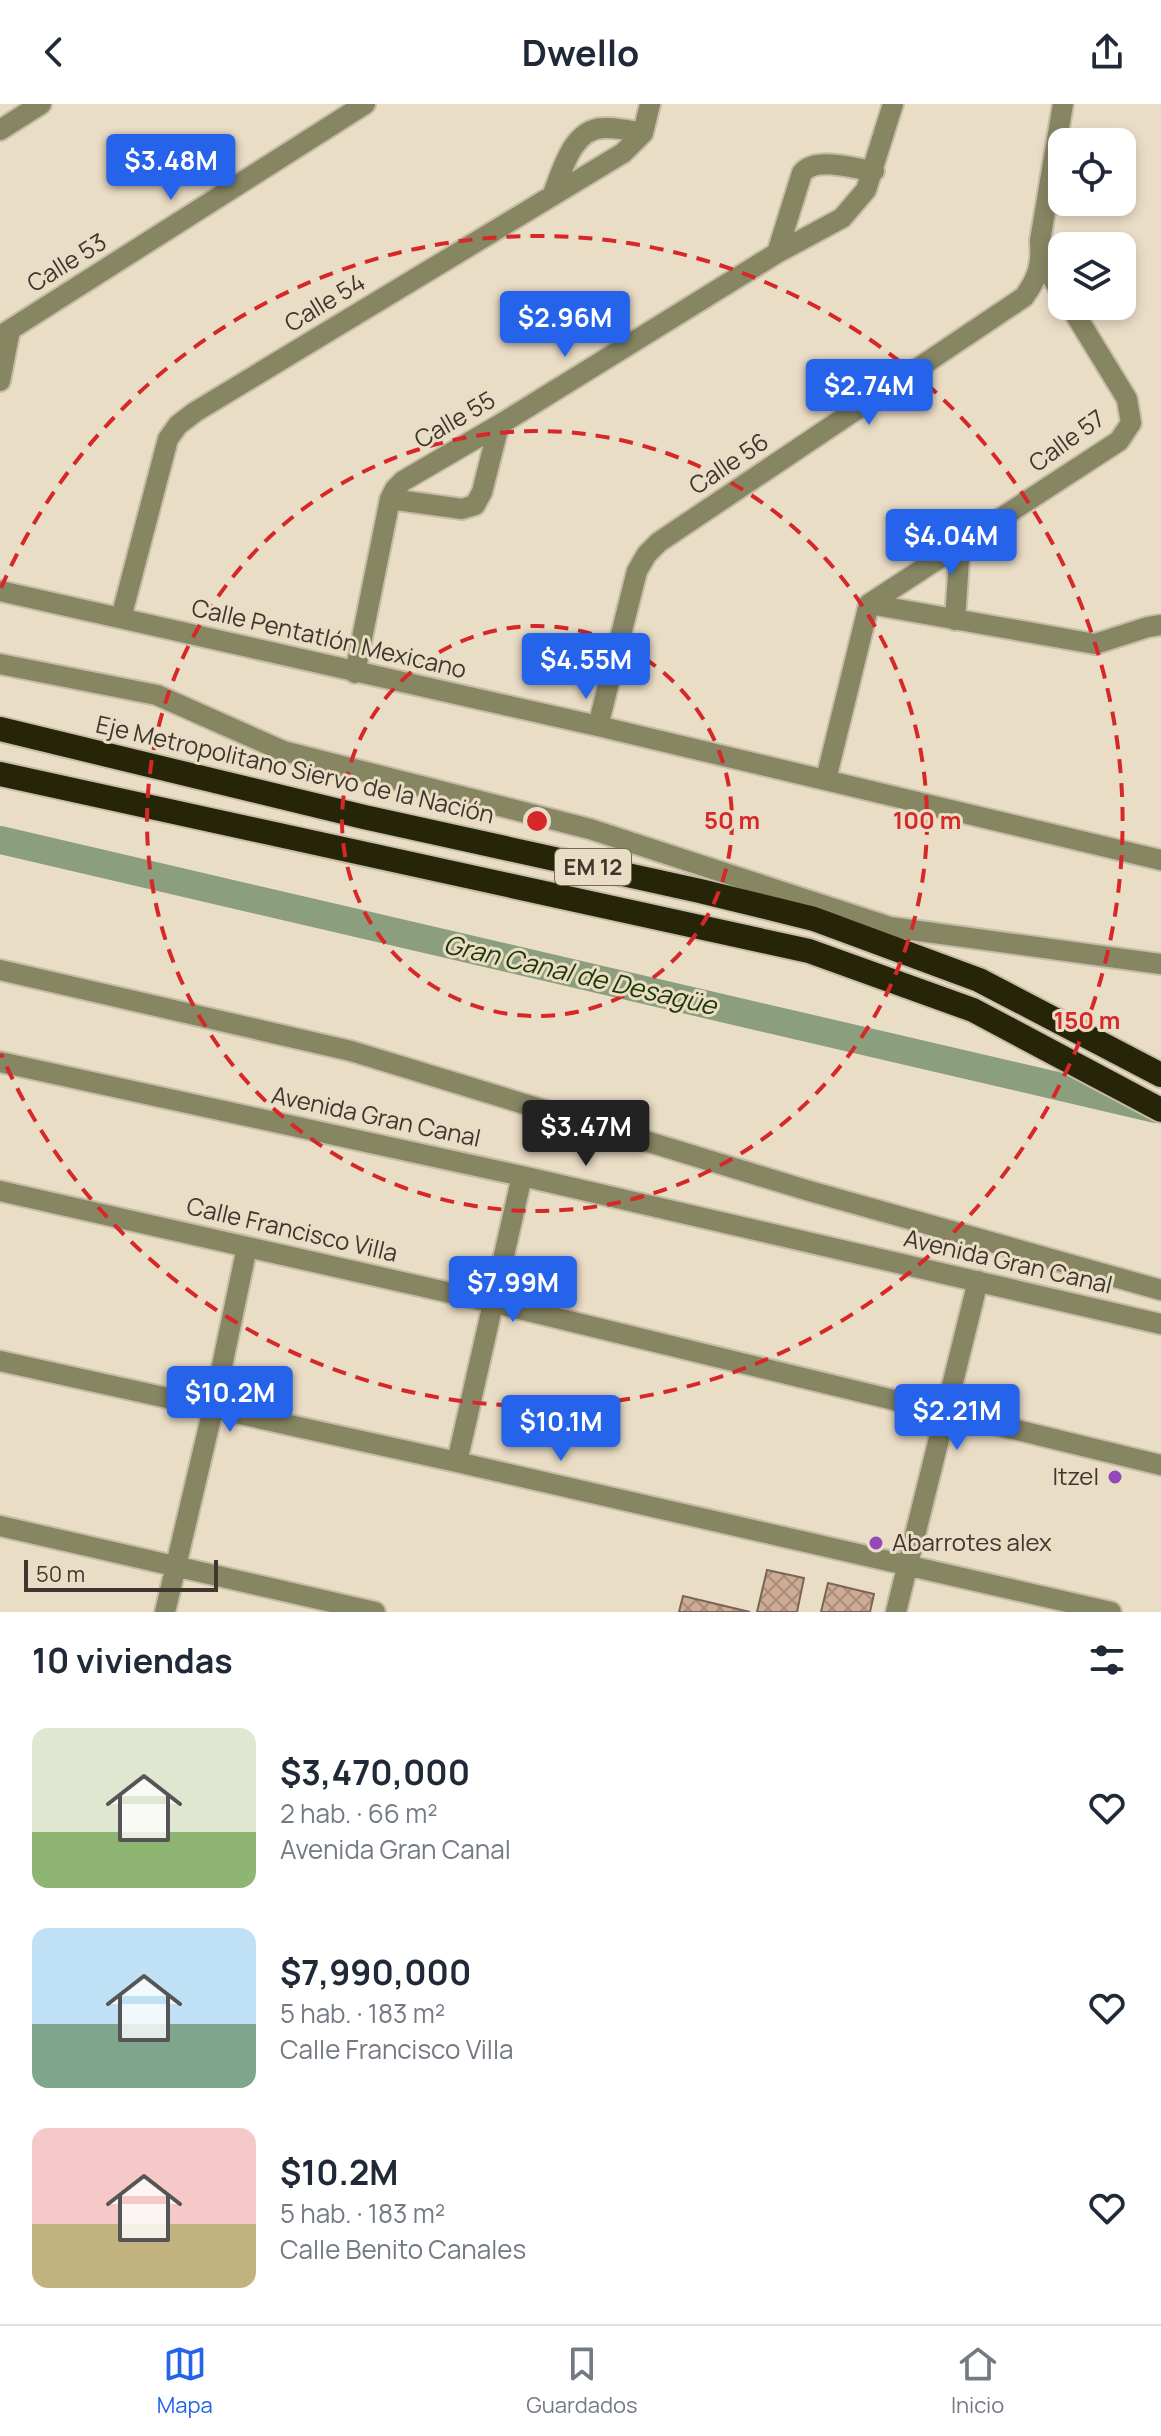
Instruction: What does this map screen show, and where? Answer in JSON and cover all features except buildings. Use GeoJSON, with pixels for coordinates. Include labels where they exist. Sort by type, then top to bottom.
{"type":"FeatureCollection","features":[{"type":"Feature","properties":{"kind":"highway","name":"Eje Metropolitano Siervo de la Nación"},"geometry":{"type":"LineString","coordinates":[[0,729],[364,817],[814,919],[979,980],[1161,1075]]}},
{"type":"Feature","properties":{"kind":"highway","name":"EM 12"},"geometry":{"type":"LineString","coordinates":[[0,774],[809,951],[973,1010],[1161,1110]]}},
{"type":"Feature","properties":{"kind":"street"},"geometry":{"type":"LineString","coordinates":[[0,130],[41,104]]}},
{"type":"Feature","properties":{"kind":"street","name":"Calle 53"},"geometry":{"type":"LineString","coordinates":[[5,333],[365,104]]}},
{"type":"Feature","properties":{"kind":"street"},"geometry":{"type":"LineString","coordinates":[[552,196],[574,145],[585,133],[602,127],[643,133],[650,104]]}},
{"type":"Feature","properties":{"kind":"street","name":"Calle 55"},"geometry":{"type":"LineString","coordinates":[[390,499],[403,481],[777,253],[842,218],[866,190],[893,104]]}},
{"type":"Feature","properties":{"kind":"street","name":"Calle 56"},"geometry":{"type":"LineString","coordinates":[[598,726],[637,571],[647,554],[659,542],[1024,297],[1035,282],[1042,261],[1040,241],[1063,104]]}},
{"type":"Feature","properties":{"kind":"street","name":"Calle 54"},"geometry":{"type":"LineString","coordinates":[[121,618],[168,439],[178,425],[623,153],[643,133]]}},
{"type":"Feature","properties":{"kind":"street"},"geometry":{"type":"LineString","coordinates":[[777,253],[802,173],[807,167],[817,164],[874,171]]}},
{"type":"Feature","properties":{"kind":"street"},"geometry":{"type":"LineString","coordinates":[[1042,261],[1048,271]]}},
{"type":"Feature","properties":{"kind":"street","name":"Calle 57"},"geometry":{"type":"LineString","coordinates":[[869,604],[1119,441],[1131,423],[1127,399],[1079,320]]}},
{"type":"Feature","properties":{"kind":"street"},"geometry":{"type":"LineString","coordinates":[[0,381],[5,333]]}},
{"type":"Feature","properties":{"kind":"street"},"geometry":{"type":"LineString","coordinates":[[355,673],[390,499],[462,509],[475,505],[482,492],[499,425]]}},
{"type":"Feature","properties":{"kind":"street"},"geometry":{"type":"LineString","coordinates":[[955,620],[960,545]]}},
{"type":"Feature","properties":{"kind":"street","name":"Calle Pentatlón Mexicano"},"geometry":{"type":"LineString","coordinates":[[0,591],[598,726],[1161,860]]}},
{"type":"Feature","properties":{"kind":"street"},"geometry":{"type":"LineString","coordinates":[[826,779],[869,604],[1095,644],[1161,625]]}},
{"type":"Feature","properties":{"kind":"street"},"geometry":{"type":"LineString","coordinates":[[0,664],[157,695],[283,751],[590,829],[890,927],[1161,964]]}},
{"type":"Feature","properties":{"kind":"street"},"geometry":{"type":"LineString","coordinates":[[0,970],[351,1051],[806,1190],[1161,1290]]}},
{"type":"Feature","properties":{"kind":"street","name":"Avenida Gran Canal"},"geometry":{"type":"LineString","coordinates":[[0,1063],[522,1176],[1161,1324]]}},
{"type":"Feature","properties":{"kind":"street"},"geometry":{"type":"LineString","coordinates":[[457,1462],[522,1176]]}},
{"type":"Feature","properties":{"kind":"street","name":"Calle Francisco Villa"},"geometry":{"type":"LineString","coordinates":[[0,1191],[495,1303],[1161,1465]]}},
{"type":"Feature","properties":{"kind":"street"},"geometry":{"type":"LineString","coordinates":[[165,1612],[247,1247]]}},
{"type":"Feature","properties":{"kind":"street"},"geometry":{"type":"LineString","coordinates":[[896,1612],[978,1281]]}},
{"type":"Feature","properties":{"kind":"street"},"geometry":{"type":"LineString","coordinates":[[0,1361],[1111,1612]]}},
{"type":"Feature","properties":{"kind":"street"},"geometry":{"type":"LineString","coordinates":[[0,1526],[375,1612]]}},
{"type":"Feature","properties":{"kind":"waterway","name":"Gran Canal de Desagüe"},"geometry":{"type":"LineString","coordinates":[[0,840],[1156,1109]]}},
{"type":"Feature","properties":{"kind":"place","name":"Itzel"},"geometry":{"type":"Point","coordinates":[1115,1477]}},
{"type":"Feature","properties":{"kind":"place","name":"Abarrotes alex"},"geometry":{"type":"Point","coordinates":[876,1543]}}]}
